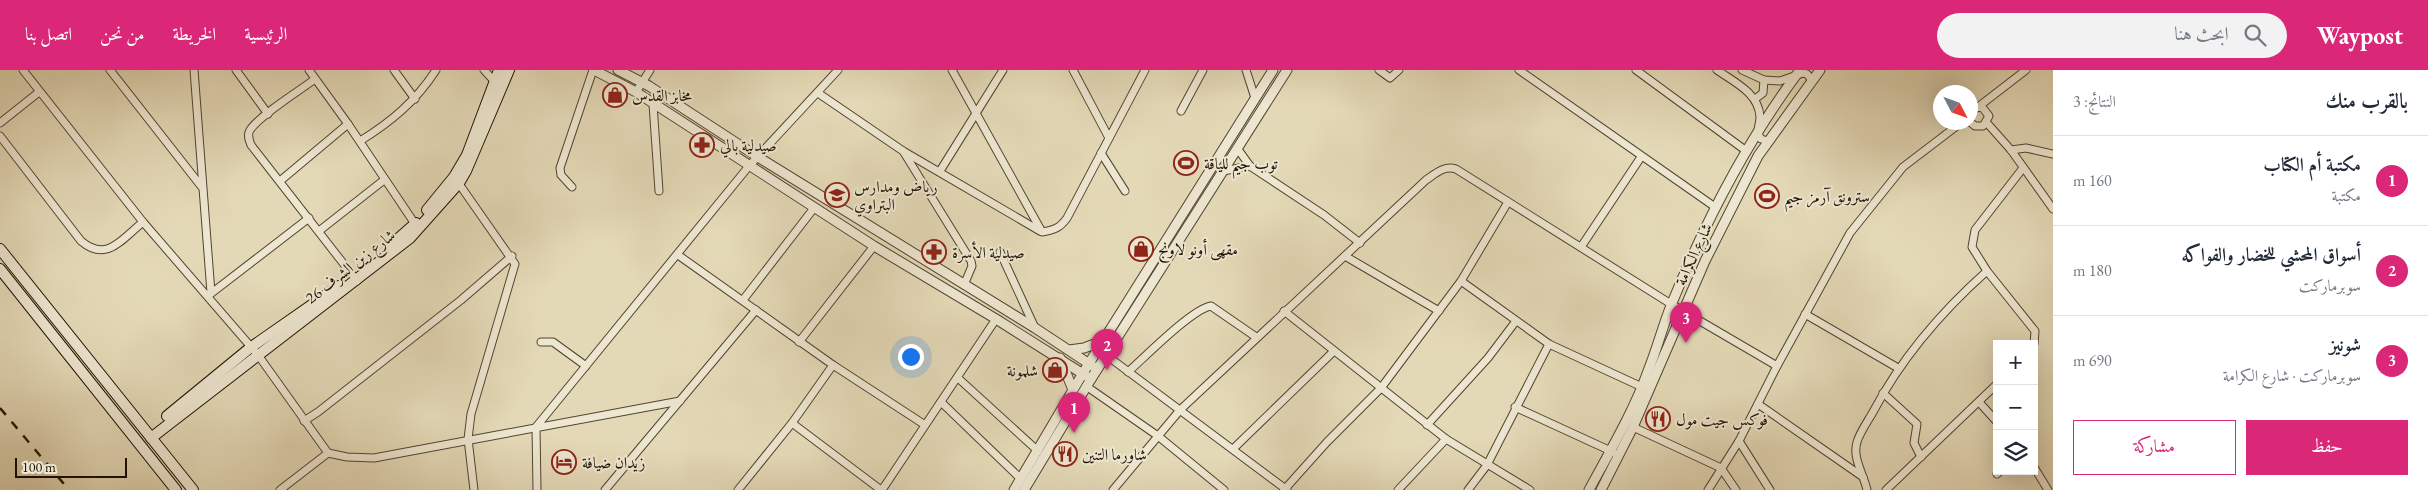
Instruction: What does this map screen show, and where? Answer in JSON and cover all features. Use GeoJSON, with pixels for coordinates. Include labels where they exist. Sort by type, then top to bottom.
{"type":"FeatureCollection","features":[{"type":"Feature","properties":{"kind":"main road","name":"شارع زين الشرف 26"},"geometry":{"type":"LineString","coordinates":[[355,278],[415,224],[456,180],[499,70]]}},
{"type":"Feature","properties":{"kind":"main road","name":"شارع زين الشرف 26"},"geometry":{"type":"LineString","coordinates":[[149,435],[254,352],[410,238],[473,158],[508,70]]}},
{"type":"Feature","properties":{"kind":"main road"},"geometry":{"type":"LineString","coordinates":[[0,248],[193,490]]}},
{"type":"Feature","properties":{"kind":"main road"},"geometry":{"type":"LineString","coordinates":[[0,269],[176,490]]}},
{"type":"Feature","properties":{"kind":"street"},"geometry":{"type":"LineString","coordinates":[[22,70],[143,222],[209,295],[254,352],[328,453],[347,457],[374,458],[680,401]]}},
{"type":"Feature","properties":{"kind":"street"},"geometry":{"type":"LineString","coordinates":[[110,70],[201,187]]}},
{"type":"Feature","properties":{"kind":"street"},"geometry":{"type":"LineString","coordinates":[[194,70],[209,295]]}},
{"type":"Feature","properties":{"kind":"street"},"geometry":{"type":"LineString","coordinates":[[236,70],[268,114]]}},
{"type":"Feature","properties":{"kind":"street"},"geometry":{"type":"LineString","coordinates":[[309,70],[360,141],[384,180],[415,224]]}},
{"type":"Feature","properties":{"kind":"street"},"geometry":{"type":"LineString","coordinates":[[394,70],[415,99]]}},
{"type":"Feature","properties":{"kind":"street"},"geometry":{"type":"LineString","coordinates":[[360,141],[396,117],[415,99],[436,70]]}},
{"type":"Feature","properties":{"kind":"street"},"geometry":{"type":"LineString","coordinates":[[484,70],[495,82]]}},
{"type":"Feature","properties":{"kind":"street"},"geometry":{"type":"LineString","coordinates":[[572,186],[559,171],[594,70],[636,92],[874,246],[1083,373],[1089,383],[1224,490]]}},
{"type":"Feature","properties":{"kind":"street"},"geometry":{"type":"LineString","coordinates":[[618,70],[642,82],[758,157],[1098,369]]}},
{"type":"Feature","properties":{"kind":"street"},"geometry":{"type":"LineString","coordinates":[[636,92],[650,70]]}},
{"type":"Feature","properties":{"kind":"street"},"geometry":{"type":"LineString","coordinates":[[537,490],[536,427],[749,166],[838,70]]}},
{"type":"Feature","properties":{"kind":"street"},"geometry":{"type":"LineString","coordinates":[[952,70],[1042,232]]}},
{"type":"Feature","properties":{"kind":"street"},"geometry":{"type":"LineString","coordinates":[[940,172],[1003,70]]}},
{"type":"Feature","properties":{"kind":"street"},"geometry":{"type":"LineString","coordinates":[[1073,70],[1109,138]]}},
{"type":"Feature","properties":{"kind":"street"},"geometry":{"type":"LineString","coordinates":[[818,93],[903,151],[1042,232],[1054,230],[1062,225],[1145,70]]}},
{"type":"Feature","properties":{"kind":"street"},"geometry":{"type":"LineString","coordinates":[[1181,111],[1203,70]]}},
{"type":"Feature","properties":{"kind":"street"},"geometry":{"type":"LineString","coordinates":[[1246,70],[1255,98]]}},
{"type":"Feature","properties":{"kind":"street"},"geometry":{"type":"LineString","coordinates":[[1014,490],[1027,485],[1106,355],[1287,70]]}},
{"type":"Feature","properties":{"kind":"street"},"geometry":{"type":"LineString","coordinates":[[1379,70],[1390,78],[1399,70]]}},
{"type":"Feature","properties":{"kind":"street"},"geometry":{"type":"LineString","coordinates":[[1519,70],[1715,207]]}},
{"type":"Feature","properties":{"kind":"street"},"geometry":{"type":"LineString","coordinates":[[1636,70],[1745,150]]}},
{"type":"Feature","properties":{"kind":"street"},"geometry":{"type":"LineString","coordinates":[[1717,70],[1755,98],[1759,112],[1759,137],[1768,141]]}},
{"type":"Feature","properties":{"kind":"street"},"geometry":{"type":"LineString","coordinates":[[1742,70],[1764,80],[1780,81],[1798,72],[1805,73],[1812,80]]}},
{"type":"Feature","properties":{"kind":"street","name":"شارع الكرامة"},"geometry":{"type":"LineString","coordinates":[[1601,490],[1633,428],[1683,310],[1734,202],[1768,141],[1820,70]]}},
{"type":"Feature","properties":{"kind":"street"},"geometry":{"type":"LineString","coordinates":[[1978,109],[1982,108],[1991,97],[2026,70]]}},
{"type":"Feature","properties":{"kind":"street"},"geometry":{"type":"LineString","coordinates":[[1027,485],[1038,451],[1083,373],[1271,71],[1282,78]]}},
{"type":"Feature","properties":{"kind":"street","name":"شارع الكرامة"},"geometry":{"type":"LineString","coordinates":[[1589,490],[1642,387],[1671,304],[1715,207],[1745,150],[1798,72]]}},
{"type":"Feature","properties":{"kind":"street"},"geometry":{"type":"LineString","coordinates":[[315,79],[268,114],[251,130],[249,137],[251,146],[355,278]]}},
{"type":"Feature","properties":{"kind":"street"},"geometry":{"type":"LineString","coordinates":[[1755,98],[1763,93],[1764,80]]}},
{"type":"Feature","properties":{"kind":"street"},"geometry":{"type":"LineString","coordinates":[[0,123],[39,92]]}},
{"type":"Feature","properties":{"kind":"street"},"geometry":{"type":"LineString","coordinates":[[653,104],[658,191]]}},
{"type":"Feature","properties":{"kind":"street"},"geometry":{"type":"LineString","coordinates":[[1978,126],[1987,123],[1989,116],[1982,108]]}},
{"type":"Feature","properties":{"kind":"street"},"geometry":{"type":"LineString","coordinates":[[1987,123],[2011,150],[2053,208]]}},
{"type":"Feature","properties":{"kind":"street"},"geometry":{"type":"LineString","coordinates":[[280,181],[348,124]]}},
{"type":"Feature","properties":{"kind":"street"},"geometry":{"type":"LineString","coordinates":[[1708,490],[1739,441],[1777,366],[1846,240],[1903,167],[1954,130]]}},
{"type":"Feature","properties":{"kind":"street"},"geometry":{"type":"LineString","coordinates":[[0,136],[81,241],[91,250],[102,251],[111,248],[143,222]]}},
{"type":"Feature","properties":{"kind":"street"},"geometry":{"type":"LineString","coordinates":[[1237,148],[1250,166],[1324,215],[1360,243]]}},
{"type":"Feature","properties":{"kind":"street"},"geometry":{"type":"LineString","coordinates":[[2011,150],[2026,148],[2053,154]]}},
{"type":"Feature","properties":{"kind":"street"},"geometry":{"type":"LineString","coordinates":[[903,151],[971,261],[972,266],[964,285]]}},
{"type":"Feature","properties":{"kind":"street"},"geometry":{"type":"LineString","coordinates":[[1101,153],[1124,192]]}},
{"type":"Feature","properties":{"kind":"street"},"geometry":{"type":"LineString","coordinates":[[1582,247],[1641,157]]}},
{"type":"Feature","properties":{"kind":"street"},"geometry":{"type":"LineString","coordinates":[[1223,171],[1250,166]]}},
{"type":"Feature","properties":{"kind":"street"},"geometry":{"type":"LineString","coordinates":[[1113,490],[1180,410],[1426,180],[1446,168],[1456,169],[1671,304],[1777,366]]}},
{"type":"Feature","properties":{"kind":"street"},"geometry":{"type":"LineString","coordinates":[[2023,168],[1973,236],[1972,247],[1987,271],[2035,330],[2034,340]]}},
{"type":"Feature","properties":{"kind":"street"},"geometry":{"type":"LineString","coordinates":[[319,231],[384,180]]}},
{"type":"Feature","properties":{"kind":"street"},"geometry":{"type":"LineString","coordinates":[[456,180],[512,256],[515,268],[471,414],[468,439],[474,490]]}},
{"type":"Feature","properties":{"kind":"street"},"geometry":{"type":"LineString","coordinates":[[1106,355],[1286,490],[1320,448],[1381,388],[1460,281],[1508,202]]}},
{"type":"Feature","properties":{"kind":"street"},"geometry":{"type":"LineString","coordinates":[[743,300],[814,208]]}},
{"type":"Feature","properties":{"kind":"street"},"geometry":{"type":"LineString","coordinates":[[209,295],[309,218]]}},
{"type":"Feature","properties":{"kind":"street"},"geometry":{"type":"LineString","coordinates":[[800,342],[874,246]]}},
{"type":"Feature","properties":{"kind":"street"},"geometry":{"type":"LineString","coordinates":[[1000,252],[1035,328]]}},
{"type":"Feature","properties":{"kind":"street"},"geometry":{"type":"LineString","coordinates":[[678,255],[833,365],[925,425]]}},
{"type":"Feature","properties":{"kind":"street"},"geometry":{"type":"LineString","coordinates":[[304,421],[454,306],[512,256]]}},
{"type":"Feature","properties":{"kind":"street"},"geometry":{"type":"LineString","coordinates":[[1345,256],[1439,311]]}},
{"type":"Feature","properties":{"kind":"street"},"geometry":{"type":"LineString","coordinates":[[1868,490],[1856,454],[1857,442],[1883,393],[1898,368],[1937,318],[1987,271]]}},
{"type":"Feature","properties":{"kind":"street"},"geometry":{"type":"LineString","coordinates":[[1460,281],[1549,344],[1642,387]]}},
{"type":"Feature","properties":{"kind":"street"},"geometry":{"type":"LineString","coordinates":[[1128,372],[1194,314],[1208,306],[1211,306],[1256,338]]}},
{"type":"Feature","properties":{"kind":"street"},"geometry":{"type":"LineString","coordinates":[[605,490],[756,310]]}},
{"type":"Feature","properties":{"kind":"street"},"geometry":{"type":"LineString","coordinates":[[1284,311],[1446,439],[1530,490]]}},
{"type":"Feature","properties":{"kind":"street"},"geometry":{"type":"LineString","coordinates":[[1805,314],[1898,368]]}},
{"type":"Feature","properties":{"kind":"street"},"geometry":{"type":"LineString","coordinates":[[792,423],[881,490],[996,319]]}},
{"type":"Feature","properties":{"kind":"street"},"geometry":{"type":"LineString","coordinates":[[1427,425],[1488,358],[1516,321]]}},
{"type":"Feature","properties":{"kind":"street"},"geometry":{"type":"LineString","coordinates":[[1069,350],[1084,348],[1105,340]]}},
{"type":"Feature","properties":{"kind":"street"},"geometry":{"type":"LineString","coordinates":[[542,342],[553,342],[586,366]]}},
{"type":"Feature","properties":{"kind":"street"},"geometry":{"type":"LineString","coordinates":[[1468,490],[1487,465],[1515,407],[1549,344]]}},
{"type":"Feature","properties":{"kind":"street"},"geometry":{"type":"LineString","coordinates":[[1233,449],[1334,351]]}},
{"type":"Feature","properties":{"kind":"street"},"geometry":{"type":"LineString","coordinates":[[1060,358],[1073,390]]}},
{"type":"Feature","properties":{"kind":"street"},"geometry":{"type":"LineString","coordinates":[[738,490],[792,423],[833,365]]}},
{"type":"Feature","properties":{"kind":"street"},"geometry":{"type":"LineString","coordinates":[[958,378],[1038,451]]}},
{"type":"Feature","properties":{"kind":"street"},"geometry":{"type":"LineString","coordinates":[[1886,490],[1996,385]]}},
{"type":"Feature","properties":{"kind":"street"},"geometry":{"type":"LineString","coordinates":[[1883,393],[1917,424],[1914,443],[1921,457]]}},
{"type":"Feature","properties":{"kind":"street"},"geometry":{"type":"LineString","coordinates":[[941,402],[1027,485]]}},
{"type":"Feature","properties":{"kind":"street"},"geometry":{"type":"LineString","coordinates":[[1979,402],[1993,418]]}},
{"type":"Feature","properties":{"kind":"street"},"geometry":{"type":"LineString","coordinates":[[1758,404],[1863,477]]}},
{"type":"Feature","properties":{"kind":"street"},"geometry":{"type":"LineString","coordinates":[[1515,407],[1620,455]]}},
{"type":"Feature","properties":{"kind":"street"},"geometry":{"type":"LineString","coordinates":[[1633,428],[1721,468],[1736,490]]}},
{"type":"Feature","properties":{"kind":"street"},"geometry":{"type":"LineString","coordinates":[[1398,490],[1446,439]]}},
{"type":"Feature","properties":{"kind":"street"},"geometry":{"type":"LineString","coordinates":[[1739,441],[1770,490]]}},
{"type":"Feature","properties":{"kind":"street"},"geometry":{"type":"LineString","coordinates":[[282,489],[328,453]]}},
{"type":"Feature","properties":{"kind":"street"},"geometry":{"type":"LineString","coordinates":[[2038,474],[2048,490]]}},
{"type":"Feature","properties":{"kind":"railway"},"geometry":{"type":"LineString","coordinates":[[0,408],[69,490]]}},
{"type":"Feature","properties":{"kind":"place","name":"مخابز القدس"},"geometry":{"type":"Point","coordinates":[615,95]}},
{"type":"Feature","properties":{"kind":"place","name":"صيدلية بالي"},"geometry":{"type":"Point","coordinates":[702,145]}},
{"type":"Feature","properties":{"kind":"place","name":"توب جيم للياقة"},"geometry":{"type":"Point","coordinates":[1186,163]}},
{"type":"Feature","properties":{"kind":"place","name":"رياض ومدارس البتراوي"},"geometry":{"type":"Point","coordinates":[837,195]}},
{"type":"Feature","properties":{"kind":"place","name":"سترونق آرمز جيم"},"geometry":{"type":"Point","coordinates":[1767,196]}},
{"type":"Feature","properties":{"kind":"place","name":"مقهى أونو لاونج"},"geometry":{"type":"Point","coordinates":[1141,249]}},
{"type":"Feature","properties":{"kind":"place","name":"صيدلية الأسرة"},"geometry":{"type":"Point","coordinates":[934,252]}},
{"type":"Feature","properties":{"kind":"place","name":"شونيز"},"geometry":{"type":"Point","coordinates":[1686,343]}},
{"type":"Feature","properties":{"kind":"place","name":"شلمونة"},"geometry":{"type":"Point","coordinates":[1055,370]}},
{"type":"Feature","properties":{"kind":"place","name":"أسواق المحشي للخضار والفواكه"},"geometry":{"type":"Point","coordinates":[1107,370]}},
{"type":"Feature","properties":{"kind":"place","name":"فوكس جيت مول"},"geometry":{"type":"Point","coordinates":[1658,419]}},
{"type":"Feature","properties":{"kind":"place","name":"مكتبة أم الكتاب"},"geometry":{"type":"Point","coordinates":[1074,433]}},
{"type":"Feature","properties":{"kind":"place","name":"شاورما التنين"},"geometry":{"type":"Point","coordinates":[1065,454]}},
{"type":"Feature","properties":{"kind":"place","name":"زيدان ضيافة"},"geometry":{"type":"Point","coordinates":[564,462]}}]}
